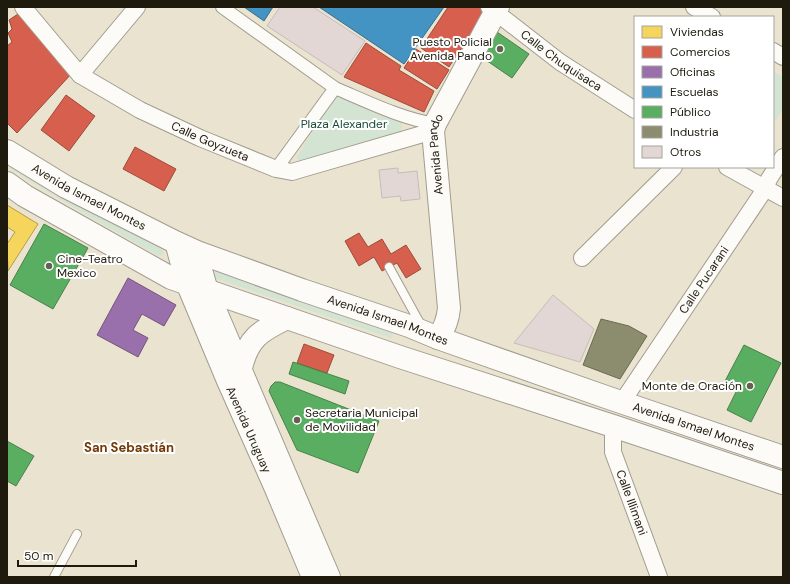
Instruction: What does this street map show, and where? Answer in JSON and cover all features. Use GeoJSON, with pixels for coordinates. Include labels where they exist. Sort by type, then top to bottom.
{"type":"FeatureCollection","features":[{"type":"Feature","properties":{"kind":"main road","name":"Avenida Pando"},"geometry":{"type":"LineString","coordinates":[[432,335],[448,320],[449,308],[434,127],[494,8]]}},
{"type":"Feature","properties":{"kind":"main road","name":"Avenida Ismael Montes"},"geometry":{"type":"LineString","coordinates":[[7,151],[66,187],[197,252],[622,402],[783,457]]}},
{"type":"Feature","properties":{"kind":"main road","name":"Avenida Ismael Montes"},"geometry":{"type":"LineString","coordinates":[[7,183],[25,196],[171,278],[359,343],[783,483]]}},
{"type":"Feature","properties":{"kind":"main road"},"geometry":{"type":"LineString","coordinates":[[237,374],[251,342],[270,326],[287,318]]}},
{"type":"Feature","properties":{"kind":"main road"},"geometry":{"type":"LineString","coordinates":[[359,343],[373,338],[412,352],[420,351],[431,346],[432,335]]}},
{"type":"Feature","properties":{"kind":"main road"},"geometry":{"type":"LineString","coordinates":[[613,426],[622,402]]}},
{"type":"Feature","properties":{"kind":"street","name":"Calle Goyzueta"},"geometry":{"type":"LineString","coordinates":[[23,7],[80,75],[140,110],[200,138],[276,169],[292,172],[302,170],[434,127]]}},
{"type":"Feature","properties":{"kind":"street"},"geometry":{"type":"LineString","coordinates":[[80,75],[137,7]]}},
{"type":"Feature","properties":{"kind":"street"},"geometry":{"type":"LineString","coordinates":[[222,7],[335,88],[395,114],[434,127]]}},
{"type":"Feature","properties":{"kind":"street"},"geometry":{"type":"LineString","coordinates":[[694,7],[710,16]]}},
{"type":"Feature","properties":{"kind":"street","name":"Calle Chuquisaca"},"geometry":{"type":"LineString","coordinates":[[494,8],[560,62],[634,109]]}},
{"type":"Feature","properties":{"kind":"street"},"geometry":{"type":"LineString","coordinates":[[774,52],[783,57]]}},
{"type":"Feature","properties":{"kind":"street"},"geometry":{"type":"LineString","coordinates":[[276,169],[335,88]]}},
{"type":"Feature","properties":{"kind":"street","name":"Calle Pucarani"},"geometry":{"type":"LineString","coordinates":[[622,402],[765,188],[783,157]]}},
{"type":"Feature","properties":{"kind":"street"},"geometry":{"type":"LineString","coordinates":[[582,258],[673,168]]}},
{"type":"Feature","properties":{"kind":"street"},"geometry":{"type":"LineString","coordinates":[[728,168],[783,198]]}},
{"type":"Feature","properties":{"kind":"street","name":"Avenida Uruguay"},"geometry":{"type":"LineString","coordinates":[[175,242],[186,283],[237,374]]}},
{"type":"Feature","properties":{"kind":"street","name":"Avenida Uruguay"},"geometry":{"type":"LineString","coordinates":[[197,252],[208,291],[237,374],[319,573]]}},
{"type":"Feature","properties":{"kind":"street","name":"Calle Illimani"},"geometry":{"type":"LineString","coordinates":[[613,426],[613,452],[659,577]]}},
{"type":"Feature","properties":{"kind":"lane"},"geometry":{"type":"LineString","coordinates":[[389,267],[432,335]]}},
{"type":"Feature","properties":{"kind":"lane"},"geometry":{"type":"LineString","coordinates":[[54,577],[77,534]]}},
{"type":"Feature","properties":{"kind":"green space"},"geometry":{"type":"Polygon","coordinates":[[[774,72],[783,77],[783,109],[776,120],[774,119],[774,72]]]}},
{"type":"Feature","properties":{"kind":"green space","name":"Plaza Alexander"},"geometry":{"type":"Polygon","coordinates":[[[339,96],[401,121],[402,126],[400,131],[398,134],[301,163],[297,156],[333,99],[339,96]]]}},
{"type":"Feature","properties":{"kind":"green space"},"geometry":{"type":"Polygon","coordinates":[[[11,165],[77,205],[162,249],[164,254],[159,256],[76,209],[9,168],[11,165]]]}},
{"type":"Feature","properties":{"kind":"green space"},"geometry":{"type":"Polygon","coordinates":[[[216,272],[392,333],[393,336],[391,338],[214,278],[212,274],[216,272]]]}},
{"type":"Feature","properties":{"kind":"building: Viviendas"},"geometry":{"type":"Polygon","coordinates":[[[7,205],[38,224],[8,271],[7,244],[15,232],[7,227],[7,205]]]}},
{"type":"Feature","properties":{"kind":"building: Comercios"},"geometry":{"type":"Polygon","coordinates":[[[448,7],[479,7],[486,11],[449,67],[421,48],[448,7]]]}},
{"type":"Feature","properties":{"kind":"building: Comercios"},"geometry":{"type":"Polygon","coordinates":[[[21,12],[73,72],[17,133],[7,123],[7,46],[12,42],[8,33],[12,29],[9,20],[21,12]]]}},
{"type":"Feature","properties":{"kind":"building: Comercios"},"geometry":{"type":"Polygon","coordinates":[[[366,43],[401,66],[399,70],[434,91],[424,112],[344,77],[366,43]]]}},
{"type":"Feature","properties":{"kind":"building: Comercios"},"geometry":{"type":"Polygon","coordinates":[[[416,49],[449,70],[437,89],[404,68],[416,49]]]}},
{"type":"Feature","properties":{"kind":"building: Comercios"},"geometry":{"type":"Polygon","coordinates":[[[66,95],[95,116],[69,151],[41,130],[66,95]]]}},
{"type":"Feature","properties":{"kind":"building: Comercios"},"geometry":{"type":"Polygon","coordinates":[[[135,147],[176,169],[164,191],[123,169],[135,147]]]}},
{"type":"Feature","properties":{"kind":"building: Comercios"},"geometry":{"type":"Polygon","coordinates":[[[359,233],[368,247],[382,239],[391,254],[406,245],[421,269],[406,278],[397,263],[382,271],[374,257],[359,266],[345,241],[359,233]]]}},
{"type":"Feature","properties":{"kind":"building: Comercios"},"geometry":{"type":"Polygon","coordinates":[[[304,344],[334,355],[327,373],[297,363],[304,344]]]}},
{"type":"Feature","properties":{"kind":"building: Oficinas"},"geometry":{"type":"Polygon","coordinates":[[[128,278],[176,305],[164,326],[142,314],[133,330],[148,338],[138,357],[97,335],[128,278]]]}},
{"type":"Feature","properties":{"kind":"building: Escuelas"},"geometry":{"type":"Polygon","coordinates":[[[244,7],[273,7],[264,21],[244,7]]]}},
{"type":"Feature","properties":{"kind":"building: Escuelas"},"geometry":{"type":"Polygon","coordinates":[[[319,7],[444,7],[404,64],[319,7]]]}},
{"type":"Feature","properties":{"kind":"building: Público"},"geometry":{"type":"Polygon","coordinates":[[[497,32],[529,54],[512,78],[480,56],[497,32]]]}},
{"type":"Feature","properties":{"kind":"building: Público","name":"Cine-Teatro Mexico"},"geometry":{"type":"Polygon","coordinates":[[[44,224],[88,248],[53,309],[10,285],[44,224]]]}},
{"type":"Feature","properties":{"kind":"building: Público","name":"Monte de Oración"},"geometry":{"type":"Polygon","coordinates":[[[744,345],[781,363],[751,422],[727,410],[737,390],[724,383],[744,345]]]}},
{"type":"Feature","properties":{"kind":"building: Público"},"geometry":{"type":"Polygon","coordinates":[[[293,362],[349,381],[345,394],[289,374],[293,362]]]}},
{"type":"Feature","properties":{"kind":"building: Público"},"geometry":{"type":"Polygon","coordinates":[[[275,382],[280,382],[379,421],[358,473],[297,450],[269,391],[275,382]]]}},
{"type":"Feature","properties":{"kind":"building: Público"},"geometry":{"type":"Polygon","coordinates":[[[7,441],[34,456],[16,486],[7,481],[7,441]]]}},
{"type":"Feature","properties":{"kind":"building: Industria"},"geometry":{"type":"Polygon","coordinates":[[[601,319],[629,326],[647,336],[620,379],[583,365],[601,319]]]}},
{"type":"Feature","properties":{"kind":"building: Otros"},"geometry":{"type":"Polygon","coordinates":[[[280,7],[313,7],[365,41],[342,75],[267,26],[280,7]]]}},
{"type":"Feature","properties":{"kind":"building: Otros"},"geometry":{"type":"Polygon","coordinates":[[[398,168],[398,173],[417,171],[420,199],[401,201],[400,196],[382,198],[379,170],[398,168]]]}},
{"type":"Feature","properties":{"kind":"building: Otros"},"geometry":{"type":"Polygon","coordinates":[[[553,295],[594,329],[580,362],[514,343],[553,295]]]}},
{"type":"Feature","properties":{"kind":"place","name":"Puesto Policial Avenida Pando"},"geometry":{"type":"Point","coordinates":[500,49]}},
{"type":"Feature","properties":{"kind":"place","name":"Cine-Teatro Mexico"},"geometry":{"type":"Point","coordinates":[49,266]}},
{"type":"Feature","properties":{"kind":"place","name":"Monte de Oración"},"geometry":{"type":"Point","coordinates":[750,386]}},
{"type":"Feature","properties":{"kind":"place","name":"Secretaria Municipal de Movilidad"},"geometry":{"type":"Point","coordinates":[297,420]}},
{"type":"Feature","properties":{"kind":"district","name":"San Sebastián"},"geometry":{"type":"Point","coordinates":[129,447]}}]}
